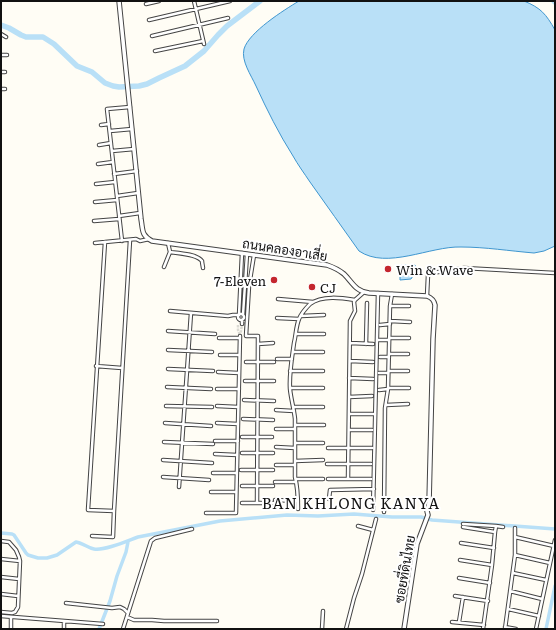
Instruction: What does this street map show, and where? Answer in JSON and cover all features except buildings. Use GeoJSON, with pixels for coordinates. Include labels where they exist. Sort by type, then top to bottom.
{"type":"FeatureCollection","features":[{"type":"Feature","properties":{"kind":"street"},"geometry":{"type":"LineString","coordinates":[[95,243],[130,240],[145,236],[143,230],[134,149],[120,1]]}},
{"type":"Feature","properties":{"kind":"street"},"geometry":{"type":"LineString","coordinates":[[146,4],[159,1]]}},
{"type":"Feature","properties":{"kind":"street"},"geometry":{"type":"LineString","coordinates":[[155,51],[203,43],[194,1]]}},
{"type":"Feature","properties":{"kind":"street"},"geometry":{"type":"LineString","coordinates":[[149,20],[230,1]]}},
{"type":"Feature","properties":{"kind":"street"},"geometry":{"type":"LineString","coordinates":[[152,36],[228,18]]}},
{"type":"Feature","properties":{"kind":"street"},"geometry":{"type":"LineString","coordinates":[[1,34],[6,37]]}},
{"type":"Feature","properties":{"kind":"street"},"geometry":{"type":"LineString","coordinates":[[1,55],[7,55]]}},
{"type":"Feature","properties":{"kind":"street"},"geometry":{"type":"LineString","coordinates":[[122,241],[107,109],[130,107]]}},
{"type":"Feature","properties":{"kind":"street"},"geometry":{"type":"LineString","coordinates":[[101,125],[109,124]]}},
{"type":"Feature","properties":{"kind":"street"},"geometry":{"type":"LineString","coordinates":[[110,131],[132,128]]}},
{"type":"Feature","properties":{"kind":"street"},"geometry":{"type":"LineString","coordinates":[[99,145],[111,143]]}},
{"type":"Feature","properties":{"kind":"street"},"geometry":{"type":"LineString","coordinates":[[112,152],[134,149]]}},
{"type":"Feature","properties":{"kind":"street"},"geometry":{"type":"LineString","coordinates":[[98,164],[113,162]]}},
{"type":"Feature","properties":{"kind":"street"},"geometry":{"type":"LineString","coordinates":[[114,174],[137,171]]}},
{"type":"Feature","properties":{"kind":"street"},"geometry":{"type":"LineString","coordinates":[[96,184],[115,182]]}},
{"type":"Feature","properties":{"kind":"street"},"geometry":{"type":"LineString","coordinates":[[117,196],[139,193]]}},
{"type":"Feature","properties":{"kind":"street"},"geometry":{"type":"LineString","coordinates":[[95,202],[117,200]]}},
{"type":"Feature","properties":{"kind":"street"},"geometry":{"type":"LineString","coordinates":[[94,221],[119,218],[141,212]]}},
{"type":"Feature","properties":{"kind":"street","name":"ถนนคลองอาเสี่ย"},"geometry":{"type":"LineString","coordinates":[[145,236],[152,241],[327,265],[339,270],[357,289],[364,292]]}},
{"type":"Feature","properties":{"kind":"street"},"geometry":{"type":"LineString","coordinates":[[136,239],[140,241],[149,239]]}},
{"type":"Feature","properties":{"kind":"street"},"geometry":{"type":"LineString","coordinates":[[92,536],[113,537],[130,240]]}},
{"type":"Feature","properties":{"kind":"street"},"geometry":{"type":"LineString","coordinates":[[105,242],[88,510],[114,511]]}},
{"type":"Feature","properties":{"kind":"street"},"geometry":{"type":"LineString","coordinates":[[164,267],[170,252],[168,243]]}},
{"type":"Feature","properties":{"kind":"street"},"geometry":{"type":"LineString","coordinates":[[170,252],[190,255],[198,258],[202,262],[203,268]]}},
{"type":"Feature","properties":{"kind":"street"},"geometry":{"type":"LineString","coordinates":[[239,317],[242,253]]}},
{"type":"Feature","properties":{"kind":"street"},"geometry":{"type":"LineString","coordinates":[[238,324],[247,254]]}},
{"type":"Feature","properties":{"kind":"street"},"geometry":{"type":"LineString","coordinates":[[254,255],[249,286],[246,336],[258,336],[257,503]]}},
{"type":"Feature","properties":{"kind":"street"},"geometry":{"type":"LineString","coordinates":[[348,479],[350,320],[355,311],[355,300],[364,292],[426,296],[428,275],[464,268],[555,273]]}},
{"type":"Feature","properties":{"kind":"street"},"geometry":{"type":"LineString","coordinates":[[373,510],[378,293]]}},
{"type":"Feature","properties":{"kind":"street"},"geometry":{"type":"LineString","coordinates":[[384,512],[386,405],[388,389],[390,306],[392,294]]}},
{"type":"Feature","properties":{"kind":"street","name":"ซอยที่ดินไทย"},"geometry":{"type":"LineString","coordinates":[[404,629],[417,544],[428,515],[427,511],[429,503],[435,305],[433,300],[426,296]]}},
{"type":"Feature","properties":{"kind":"street"},"geometry":{"type":"LineString","coordinates":[[298,509],[295,465],[295,416],[290,388],[290,371],[300,317],[310,304],[314,302],[333,298],[355,300]]}},
{"type":"Feature","properties":{"kind":"street"},"geometry":{"type":"LineString","coordinates":[[278,299],[314,302]]}},
{"type":"Feature","properties":{"kind":"street"},"geometry":{"type":"LineString","coordinates":[[366,344],[367,303]]}},
{"type":"Feature","properties":{"kind":"street"},"geometry":{"type":"LineString","coordinates":[[390,306],[409,306]]}},
{"type":"Feature","properties":{"kind":"street"},"geometry":{"type":"LineString","coordinates":[[170,311],[228,316],[232,318],[239,317],[244,318],[242,320],[242,324]]}},
{"type":"Feature","properties":{"kind":"street"},"geometry":{"type":"LineString","coordinates":[[180,487],[191,313]]}},
{"type":"Feature","properties":{"kind":"street"},"geometry":{"type":"LineString","coordinates":[[277,318],[324,315]]}},
{"type":"Feature","properties":{"kind":"street"},"geometry":{"type":"LineString","coordinates":[[380,324],[410,322]]}},
{"type":"Feature","properties":{"kind":"street"},"geometry":{"type":"LineString","coordinates":[[168,331],[215,334]]}},
{"type":"Feature","properties":{"kind":"street"},"geometry":{"type":"LineString","coordinates":[[296,334],[324,334]]}},
{"type":"Feature","properties":{"kind":"street"},"geometry":{"type":"LineString","coordinates":[[206,513],[236,513],[240,337],[219,338]]}},
{"type":"Feature","properties":{"kind":"street"},"geometry":{"type":"LineString","coordinates":[[380,340],[409,338]]}},
{"type":"Feature","properties":{"kind":"street"},"geometry":{"type":"LineString","coordinates":[[258,344],[273,343]]}},
{"type":"Feature","properties":{"kind":"street"},"geometry":{"type":"LineString","coordinates":[[350,343],[373,344]]}},
{"type":"Feature","properties":{"kind":"street"},"geometry":{"type":"LineString","coordinates":[[168,350],[212,352]]}},
{"type":"Feature","properties":{"kind":"street"},"geometry":{"type":"LineString","coordinates":[[293,352],[323,352]]}},
{"type":"Feature","properties":{"kind":"street"},"geometry":{"type":"LineString","coordinates":[[380,357],[408,354]]}},
{"type":"Feature","properties":{"kind":"street"},"geometry":{"type":"LineString","coordinates":[[220,355],[240,355]]}},
{"type":"Feature","properties":{"kind":"street"},"geometry":{"type":"LineString","coordinates":[[277,359],[292,359]]}},
{"type":"Feature","properties":{"kind":"street"},"geometry":{"type":"LineString","coordinates":[[349,361],[373,362]]}},
{"type":"Feature","properties":{"kind":"street"},"geometry":{"type":"LineString","coordinates":[[246,362],[274,362]]}},
{"type":"Feature","properties":{"kind":"street"},"geometry":{"type":"LineString","coordinates":[[96,366],[122,368]]}},
{"type":"Feature","properties":{"kind":"street"},"geometry":{"type":"LineString","coordinates":[[168,369],[213,371]]}},
{"type":"Feature","properties":{"kind":"street"},"geometry":{"type":"LineString","coordinates":[[290,371],[323,371]]}},
{"type":"Feature","properties":{"kind":"street"},"geometry":{"type":"LineString","coordinates":[[379,373],[408,371]]}},
{"type":"Feature","properties":{"kind":"street"},"geometry":{"type":"LineString","coordinates":[[218,372],[239,373]]}},
{"type":"Feature","properties":{"kind":"street"},"geometry":{"type":"LineString","coordinates":[[349,378],[373,379]]}},
{"type":"Feature","properties":{"kind":"street"},"geometry":{"type":"LineString","coordinates":[[245,381],[274,381]]}},
{"type":"Feature","properties":{"kind":"street"},"geometry":{"type":"LineString","coordinates":[[167,387],[211,389]]}},
{"type":"Feature","properties":{"kind":"street"},"geometry":{"type":"LineString","coordinates":[[290,388],[323,388]]}},
{"type":"Feature","properties":{"kind":"street"},"geometry":{"type":"LineString","coordinates":[[379,390],[409,388]]}},
{"type":"Feature","properties":{"kind":"street"},"geometry":{"type":"LineString","coordinates":[[217,389],[239,389]]}},
{"type":"Feature","properties":{"kind":"street"},"geometry":{"type":"LineString","coordinates":[[349,397],[372,396]]}},
{"type":"Feature","properties":{"kind":"street"},"geometry":{"type":"LineString","coordinates":[[244,400],[274,401]]}},
{"type":"Feature","properties":{"kind":"street"},"geometry":{"type":"LineString","coordinates":[[386,405],[408,404]]}},
{"type":"Feature","properties":{"kind":"street"},"geometry":{"type":"LineString","coordinates":[[166,406],[212,408]]}},
{"type":"Feature","properties":{"kind":"street"},"geometry":{"type":"LineString","coordinates":[[216,406],[238,407]]}},
{"type":"Feature","properties":{"kind":"street"},"geometry":{"type":"LineString","coordinates":[[276,410],[323,407]]}},
{"type":"Feature","properties":{"kind":"street"},"geometry":{"type":"LineString","coordinates":[[349,414],[373,414]]}},
{"type":"Feature","properties":{"kind":"street"},"geometry":{"type":"LineString","coordinates":[[243,419],[273,420]]}},
{"type":"Feature","properties":{"kind":"street"},"geometry":{"type":"LineString","coordinates":[[165,423],[211,426]]}},
{"type":"Feature","properties":{"kind":"street"},"geometry":{"type":"LineString","coordinates":[[217,423],[238,424]]}},
{"type":"Feature","properties":{"kind":"street"},"geometry":{"type":"LineString","coordinates":[[295,425],[324,425]]}},
{"type":"Feature","properties":{"kind":"street"},"geometry":{"type":"LineString","coordinates":[[276,428],[295,429]]}},
{"type":"Feature","properties":{"kind":"street"},"geometry":{"type":"LineString","coordinates":[[349,430],[372,430]]}},
{"type":"Feature","properties":{"kind":"street"},"geometry":{"type":"LineString","coordinates":[[242,437],[272,437]]}},
{"type":"Feature","properties":{"kind":"street"},"geometry":{"type":"LineString","coordinates":[[215,441],[238,441]]}},
{"type":"Feature","properties":{"kind":"street"},"geometry":{"type":"LineString","coordinates":[[164,442],[213,444]]}},
{"type":"Feature","properties":{"kind":"street"},"geometry":{"type":"LineString","coordinates":[[295,442],[323,443]]}},
{"type":"Feature","properties":{"kind":"street"},"geometry":{"type":"LineString","coordinates":[[276,447],[295,448]]}},
{"type":"Feature","properties":{"kind":"street"},"geometry":{"type":"LineString","coordinates":[[328,448],[372,448]]}},
{"type":"Feature","properties":{"kind":"street"},"geometry":{"type":"LineString","coordinates":[[242,454],[273,453]]}},
{"type":"Feature","properties":{"kind":"street"},"geometry":{"type":"LineString","coordinates":[[215,454],[237,455]]}},
{"type":"Feature","properties":{"kind":"street"},"geometry":{"type":"LineString","coordinates":[[163,460],[212,463]]}},
{"type":"Feature","properties":{"kind":"street"},"geometry":{"type":"LineString","coordinates":[[295,461],[323,460]]}},
{"type":"Feature","properties":{"kind":"street"},"geometry":{"type":"LineString","coordinates":[[276,464],[295,465]]}},
{"type":"Feature","properties":{"kind":"street"},"geometry":{"type":"LineString","coordinates":[[327,464],[371,464]]}},
{"type":"Feature","properties":{"kind":"street"},"geometry":{"type":"LineString","coordinates":[[241,470],[273,470]]}},
{"type":"Feature","properties":{"kind":"street"},"geometry":{"type":"LineString","coordinates":[[214,473],[237,473]]}},
{"type":"Feature","properties":{"kind":"street"},"geometry":{"type":"LineString","coordinates":[[163,478],[209,480]]}},
{"type":"Feature","properties":{"kind":"street"},"geometry":{"type":"LineString","coordinates":[[275,482],[323,478]]}},
{"type":"Feature","properties":{"kind":"street"},"geometry":{"type":"LineString","coordinates":[[328,479],[371,478]]}},
{"type":"Feature","properties":{"kind":"street"},"geometry":{"type":"LineString","coordinates":[[242,486],[273,486]]}},
{"type":"Feature","properties":{"kind":"street"},"geometry":{"type":"LineString","coordinates":[[329,499],[330,490],[374,489]]}},
{"type":"Feature","properties":{"kind":"street"},"geometry":{"type":"LineString","coordinates":[[211,492],[236,492]]}},
{"type":"Feature","properties":{"kind":"street"},"geometry":{"type":"LineString","coordinates":[[275,500],[298,501]]}},
{"type":"Feature","properties":{"kind":"street"},"geometry":{"type":"LineString","coordinates":[[242,503],[273,503]]}},
{"type":"Feature","properties":{"kind":"street"},"geometry":{"type":"LineString","coordinates":[[346,629],[376,519]]}},
{"type":"Feature","properties":{"kind":"street"},"geometry":{"type":"LineString","coordinates":[[495,532],[463,525],[503,527]]}},
{"type":"Feature","properties":{"kind":"street"},"geometry":{"type":"LineString","coordinates":[[358,526],[374,530]]}},
{"type":"Feature","properties":{"kind":"street"},"geometry":{"type":"LineString","coordinates":[[452,622],[484,627],[496,526]]}},
{"type":"Feature","properties":{"kind":"street"},"geometry":{"type":"LineString","coordinates":[[515,528],[515,555],[505,628],[516,629]]}},
{"type":"Feature","properties":{"kind":"street"},"geometry":{"type":"LineString","coordinates":[[123,629],[151,541],[155,538],[192,529]]}},
{"type":"Feature","properties":{"kind":"street"},"geometry":{"type":"LineString","coordinates":[[515,537],[554,546]]}},
{"type":"Feature","properties":{"kind":"street"},"geometry":{"type":"LineString","coordinates":[[536,629],[555,540]]}},
{"type":"Feature","properties":{"kind":"street"},"geometry":{"type":"LineString","coordinates":[[1,541],[9,542],[16,550],[20,561],[18,607],[15,612],[12,613],[1,612]]}},
{"type":"Feature","properties":{"kind":"street"},"geometry":{"type":"LineString","coordinates":[[461,543],[494,548]]}},
{"type":"Feature","properties":{"kind":"street"},"geometry":{"type":"LineString","coordinates":[[515,555],[550,563]]}},
{"type":"Feature","properties":{"kind":"street"},"geometry":{"type":"LineString","coordinates":[[1,560],[20,561]]}},
{"type":"Feature","properties":{"kind":"street"},"geometry":{"type":"LineString","coordinates":[[460,560],[492,565]]}},
{"type":"Feature","properties":{"kind":"street"},"geometry":{"type":"LineString","coordinates":[[513,573],[546,580]]}},
{"type":"Feature","properties":{"kind":"street"},"geometry":{"type":"LineString","coordinates":[[1,577],[19,579]]}},
{"type":"Feature","properties":{"kind":"street"},"geometry":{"type":"LineString","coordinates":[[459,578],[490,583]]}},
{"type":"Feature","properties":{"kind":"street"},"geometry":{"type":"LineString","coordinates":[[510,591],[542,599]]}},
{"type":"Feature","properties":{"kind":"street"},"geometry":{"type":"LineString","coordinates":[[1,594],[18,596]]}},
{"type":"Feature","properties":{"kind":"street"},"geometry":{"type":"LineString","coordinates":[[455,596],[488,601]]}},
{"type":"Feature","properties":{"kind":"street"},"geometry":{"type":"LineString","coordinates":[[459,622],[463,597]]}},
{"type":"Feature","properties":{"kind":"street"},"geometry":{"type":"LineString","coordinates":[[66,603],[112,608],[120,607],[128,614]]}},
{"type":"Feature","properties":{"kind":"street"},"geometry":{"type":"LineString","coordinates":[[508,609],[539,616]]}},
{"type":"Feature","properties":{"kind":"street"},"geometry":{"type":"LineString","coordinates":[[322,629],[323,611]]}},
{"type":"Feature","properties":{"kind":"street"},"geometry":{"type":"LineString","coordinates":[[1,616],[104,624]]}},
{"type":"Feature","properties":{"kind":"street"},"geometry":{"type":"LineString","coordinates":[[10,629],[11,617]]}},
{"type":"Feature","properties":{"kind":"street"},"geometry":{"type":"LineString","coordinates":[[127,617],[134,620],[217,621]]}},
{"type":"Feature","properties":{"kind":"street"},"geometry":{"type":"LineString","coordinates":[[64,621],[64,629]]}},
{"type":"Feature","properties":{"kind":"water"},"geometry":{"type":"Polygon","coordinates":[[[299,1],[524,1],[535,6],[542,12],[555,30],[555,246],[544,251],[534,253],[461,247],[395,258],[370,256],[359,251],[288,148],[264,104],[247,68],[243,54],[247,42],[260,29],[299,1]]]}},
{"type":"Feature","properties":{"kind":"water"},"geometry":{"type":"Polygon","coordinates":[[[401,265],[415,265],[416,271],[411,279],[400,280],[401,265]]]}},
{"type":"Feature","properties":{"kind":"waterway"},"geometry":{"type":"LineString","coordinates":[[1,25],[26,37],[43,37],[54,44],[77,66],[92,72],[105,83],[119,87],[139,86],[147,84],[185,66],[204,51],[227,26],[260,1]]}},
{"type":"Feature","properties":{"kind":"waterway"},"geometry":{"type":"LineString","coordinates":[[1,533],[14,535],[28,555],[38,558],[47,558],[57,555],[76,542],[92,548],[104,549],[138,537],[220,521],[287,515],[318,516],[354,514],[392,517],[421,517],[432,520],[555,529]]}},
{"type":"Feature","properties":{"kind":"waterway"},"geometry":{"type":"LineString","coordinates":[[99,629],[110,601],[128,542]]}},
{"type":"Feature","properties":{"kind":"waterway"},"geometry":{"type":"LineString","coordinates":[[546,629],[555,586]]}},
{"type":"Feature","properties":{"kind":"tunnel"},"geometry":{"type":"LineString","coordinates":[[240,336],[242,324]]}},
{"type":"Feature","properties":{"kind":"tunnel"},"geometry":{"type":"LineString","coordinates":[[238,325],[240,335]]}},
{"type":"Feature","properties":{"kind":"place","name":"Win & Wave"},"geometry":{"type":"Point","coordinates":[388,269]}},
{"type":"Feature","properties":{"kind":"place","name":"7-Eleven"},"geometry":{"type":"Point","coordinates":[274,280]}},
{"type":"Feature","properties":{"kind":"place","name":"CJ"},"geometry":{"type":"Point","coordinates":[312,287]}},
{"type":"Feature","properties":{"kind":"district","name":"BAN KHLONG KANYA"},"geometry":{"type":"Point","coordinates":[351,502]}}]}
